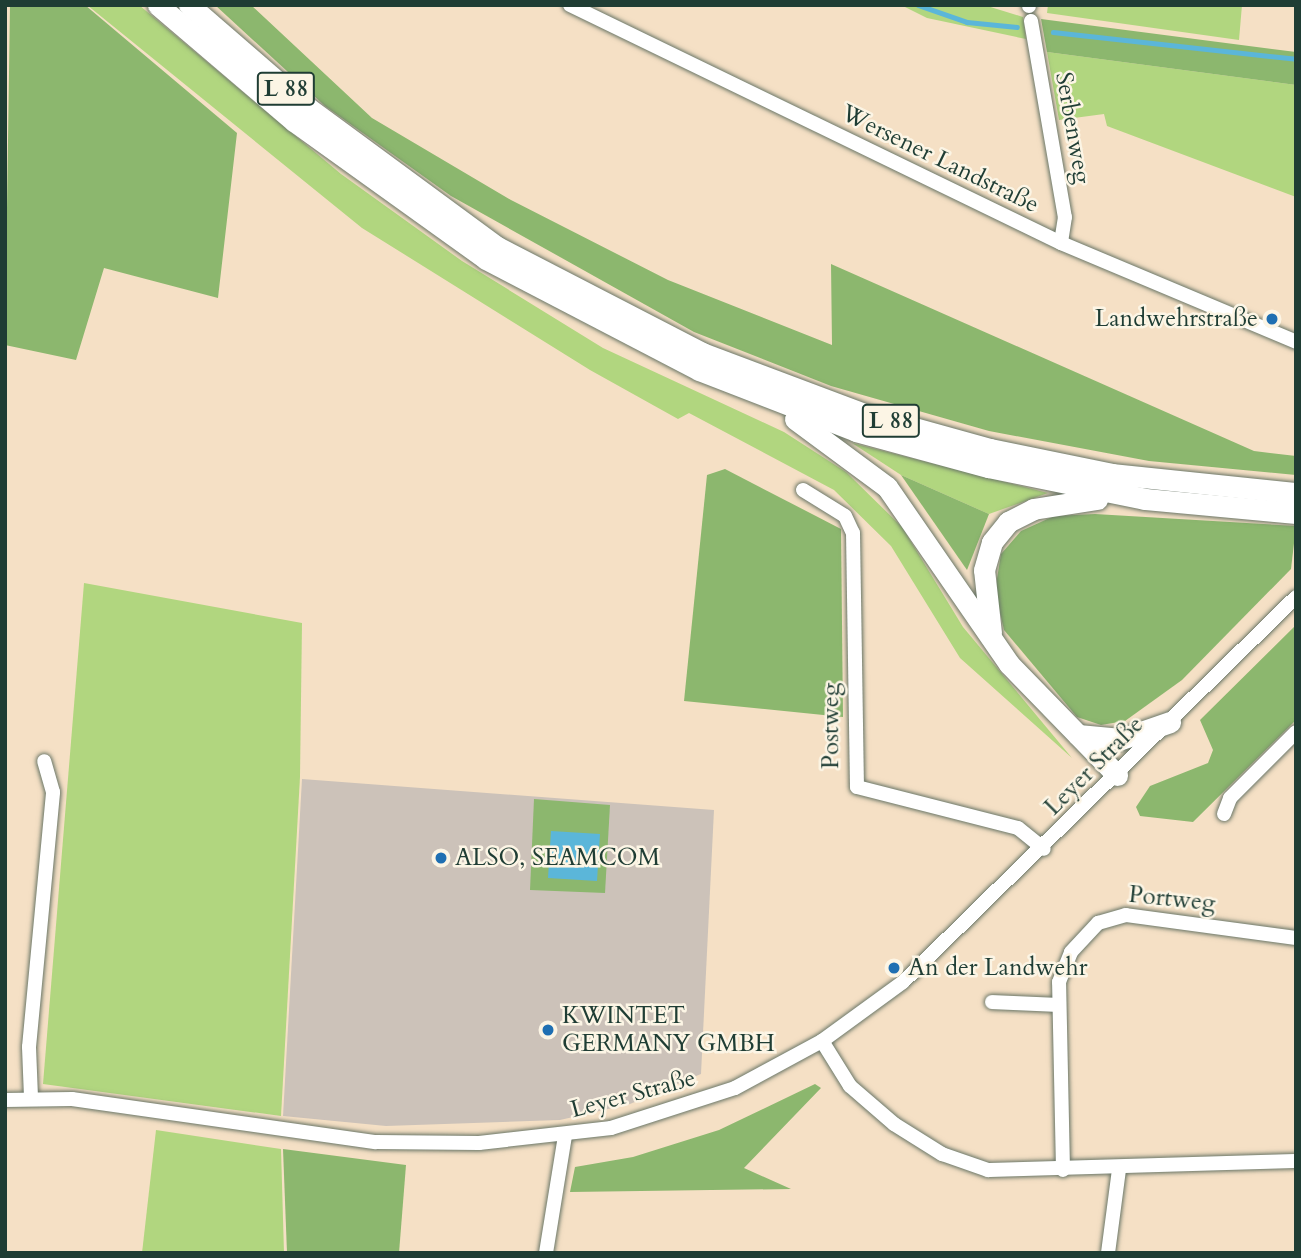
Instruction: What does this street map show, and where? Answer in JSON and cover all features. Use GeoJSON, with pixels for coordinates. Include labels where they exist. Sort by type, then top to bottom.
{"type":"FeatureCollection","features":[{"type":"Feature","properties":{"kind":"highway","name":"L 88"},"geometry":{"type":"LineString","coordinates":[[158,5],[294,121],[486,259],[617,332],[751,393],[988,467],[1145,499],[1296,513]]}},
{"type":"Feature","properties":{"kind":"highway","name":"L 88"},"geometry":{"type":"LineString","coordinates":[[190,5],[308,108],[497,247],[702,353],[864,414],[990,449],[1112,474],[1296,493]]}},
{"type":"Feature","properties":{"kind":"highway"},"geometry":{"type":"LineString","coordinates":[[751,393],[834,443],[887,487],[993,642],[1117,775]]}},
{"type":"Feature","properties":{"kind":"highway"},"geometry":{"type":"LineString","coordinates":[[993,642],[984,570],[992,542],[1009,522],[1063,500],[1145,499]]}},
{"type":"Feature","properties":{"kind":"highway"},"geometry":{"type":"LineString","coordinates":[[1078,735],[1121,739],[1170,722]]}},
{"type":"Feature","properties":{"kind":"street","name":"Wersener Landstraße"},"geometry":{"type":"LineString","coordinates":[[570,5],[1061,243],[1296,342]]}},
{"type":"Feature","properties":{"kind":"street","name":"Serbenweg"},"geometry":{"type":"LineString","coordinates":[[1030,11],[1065,217],[1061,243]]}},
{"type":"Feature","properties":{"kind":"street","name":"Postweg"},"geometry":{"type":"LineString","coordinates":[[803,490],[845,516],[853,533],[857,787],[1018,828],[1044,849]]}},
{"type":"Feature","properties":{"kind":"street","name":"Leyer Straße"},"geometry":{"type":"LineString","coordinates":[[5,1100],[31,1097],[376,1142],[565,1136],[669,1113],[735,1088],[822,1041],[903,982],[1044,849],[1296,597]]}},
{"type":"Feature","properties":{"kind":"street"},"geometry":{"type":"LineString","coordinates":[[1224,814],[1230,797],[1296,732]]}},
{"type":"Feature","properties":{"kind":"street"},"geometry":{"type":"LineString","coordinates":[[31,1097],[29,1047],[53,792],[44,761]]}},
{"type":"Feature","properties":{"kind":"street","name":"Portweg"},"geometry":{"type":"LineString","coordinates":[[1063,1170],[1058,1005],[1071,952],[1109,916],[1296,938]]}},
{"type":"Feature","properties":{"kind":"street"},"geometry":{"type":"LineString","coordinates":[[992,1002],[1058,1005]]}},
{"type":"Feature","properties":{"kind":"street"},"geometry":{"type":"LineString","coordinates":[[822,1041],[850,1086],[942,1154],[988,1170],[1119,1169],[1296,1161]]}},
{"type":"Feature","properties":{"kind":"street"},"geometry":{"type":"LineString","coordinates":[[546,1253],[565,1136]]}},
{"type":"Feature","properties":{"kind":"street"},"geometry":{"type":"LineString","coordinates":[[1108,1253],[1119,1169]]}},
{"type":"Feature","properties":{"kind":"shaded area"},"geometry":{"type":"Polygon","coordinates":[[[302,779],[714,810],[701,1074],[630,1104],[560,1120],[386,1126],[283,1116],[302,779]]]}},
{"type":"Feature","properties":{"kind":"green space"},"geometry":{"type":"Polygon","coordinates":[[[10,5],[85,5],[237,133],[218,298],[104,268],[76,360],[5,345],[10,5]]]}},
{"type":"Feature","properties":{"kind":"green space"},"geometry":{"type":"Polygon","coordinates":[[[87,5],[139,5],[341,174],[462,261],[603,348],[784,432],[846,472],[902,527],[963,627],[1072,758],[960,658],[891,546],[834,490],[689,413],[678,419],[590,370],[362,228],[87,5]]]}},
{"type":"Feature","properties":{"kind":"green space"},"geometry":{"type":"Polygon","coordinates":[[[215,5],[251,5],[372,118],[511,200],[668,280],[832,345],[831,264],[1254,451],[1296,456],[1296,475],[1149,461],[989,431],[831,386],[694,332],[451,196],[325,106],[215,5]]]}},
{"type":"Feature","properties":{"kind":"green space"},"geometry":{"type":"Polygon","coordinates":[[[901,5],[984,5],[1023,17],[1026,39],[927,18],[901,5]]]}},
{"type":"Feature","properties":{"kind":"green space"},"geometry":{"type":"Polygon","coordinates":[[[1048,5],[1242,5],[1239,40],[1047,13],[1048,5]]]}},
{"type":"Feature","properties":{"kind":"green space"},"geometry":{"type":"Polygon","coordinates":[[[1041,19],[1296,52],[1296,85],[1047,52],[1041,19]]]}},
{"type":"Feature","properties":{"kind":"green space"},"geometry":{"type":"Polygon","coordinates":[[[1047,52],[1296,85],[1296,197],[1107,126],[1104,114],[1059,120],[1047,52]]]}},
{"type":"Feature","properties":{"kind":"green space"},"geometry":{"type":"Polygon","coordinates":[[[852,443],[1048,493],[989,514],[901,475],[852,443]]]}},
{"type":"Feature","properties":{"kind":"green space"},"geometry":{"type":"Polygon","coordinates":[[[725,469],[841,529],[843,717],[684,701],[707,475],[725,469]]]}},
{"type":"Feature","properties":{"kind":"green space"},"geometry":{"type":"Polygon","coordinates":[[[901,475],[989,514],[967,570],[901,475]]]}},
{"type":"Feature","properties":{"kind":"green space"},"geometry":{"type":"Polygon","coordinates":[[[1095,514],[1296,526],[1291,569],[1182,680],[1125,721],[1101,725],[1077,717],[1004,630],[995,591],[1001,554],[1021,531],[1054,516],[1095,514]]]}},
{"type":"Feature","properties":{"kind":"green space"},"geometry":{"type":"Polygon","coordinates":[[[84,583],[302,623],[300,777],[281,1116],[43,1084],[84,583]]]}},
{"type":"Feature","properties":{"kind":"green space"},"geometry":{"type":"Polygon","coordinates":[[[1296,625],[1296,720],[1193,822],[1140,816],[1136,807],[1150,786],[1208,763],[1213,750],[1200,720],[1296,625]]]}},
{"type":"Feature","properties":{"kind":"green space"},"geometry":{"type":"Polygon","coordinates":[[[534,799],[610,805],[605,893],[530,890],[534,799]]]}},
{"type":"Feature","properties":{"kind":"green space"},"geometry":{"type":"Polygon","coordinates":[[[815,1084],[821,1088],[744,1168],[791,1189],[570,1192],[575,1167],[633,1157],[719,1130],[815,1084]]]}},
{"type":"Feature","properties":{"kind":"green space"},"geometry":{"type":"Polygon","coordinates":[[[156,1130],[281,1149],[284,1253],[142,1253],[156,1130]]]}},
{"type":"Feature","properties":{"kind":"green space"},"geometry":{"type":"Polygon","coordinates":[[[283,1149],[406,1165],[399,1253],[287,1253],[283,1149]]]}},
{"type":"Feature","properties":{"kind":"water"},"geometry":{"type":"Polygon","coordinates":[[[551,831],[600,834],[597,881],[548,878],[551,831]]]}},
{"type":"Feature","properties":{"kind":"waterway"},"geometry":{"type":"LineString","coordinates":[[918,5],[967,22],[1017,27]]}},
{"type":"Feature","properties":{"kind":"waterway"},"geometry":{"type":"LineString","coordinates":[[1053,32],[1296,59]]}},
{"type":"Feature","properties":{"kind":"place","name":"Landwehrstraße"},"geometry":{"type":"Point","coordinates":[1272,319]}},
{"type":"Feature","properties":{"kind":"place","name":"ALSO, SEAMCOM"},"geometry":{"type":"Point","coordinates":[441,858]}},
{"type":"Feature","properties":{"kind":"place","name":"An der Landwehr"},"geometry":{"type":"Point","coordinates":[894,968]}},
{"type":"Feature","properties":{"kind":"place","name":"KWINTET GERMANY GMBH"},"geometry":{"type":"Point","coordinates":[548,1030]}}]}
